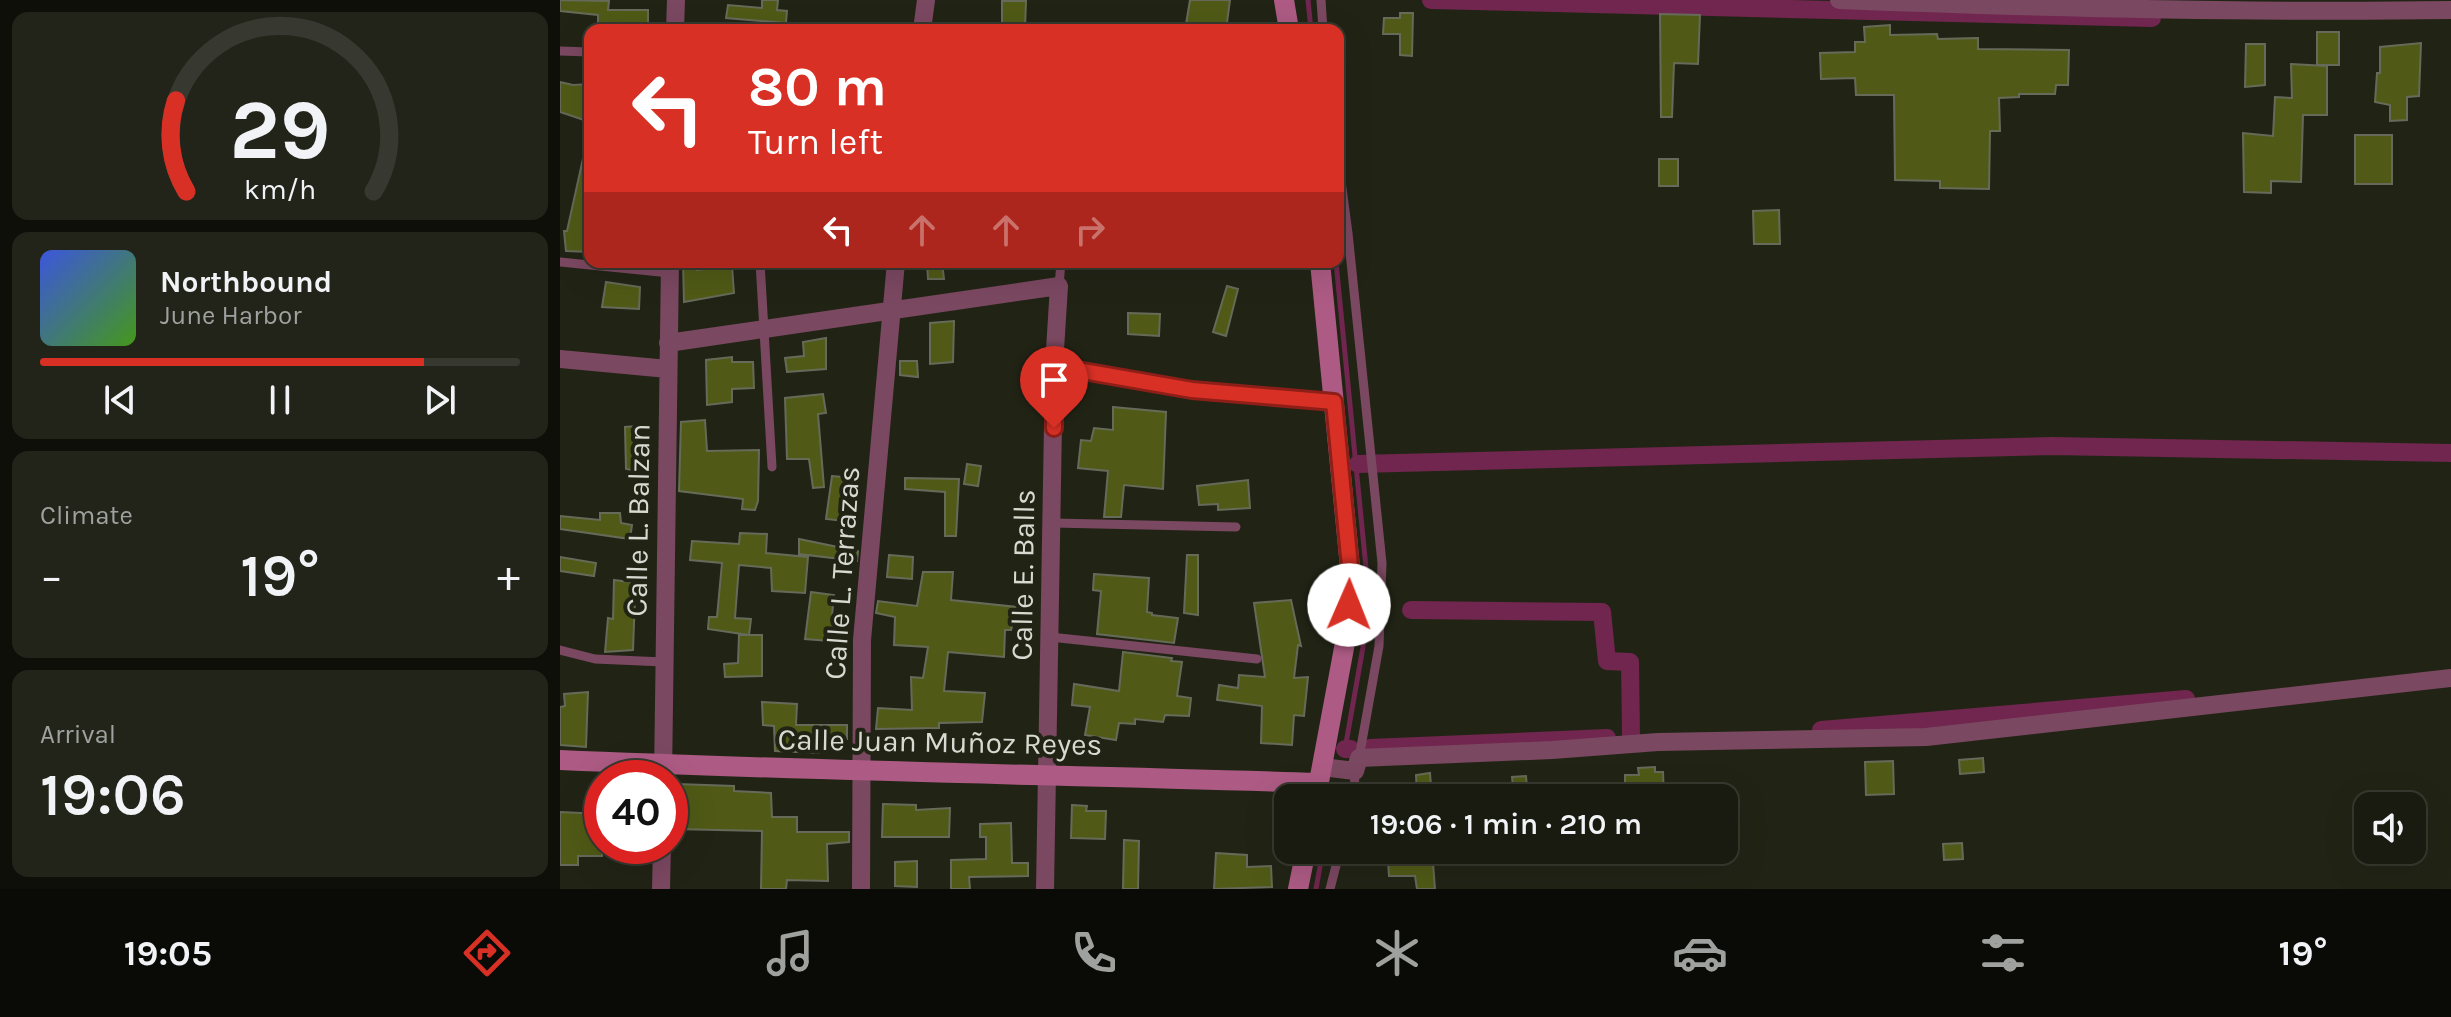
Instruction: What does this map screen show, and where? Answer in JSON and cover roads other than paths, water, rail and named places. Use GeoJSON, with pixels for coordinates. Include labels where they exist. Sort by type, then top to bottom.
{"type":"FeatureCollection","features":[{"type":"Feature","properties":{"kind":"street"},"geometry":{"type":"LineString","coordinates":[[675,24],[676,0]]}},
{"type":"Feature","properties":{"kind":"street"},"geometry":{"type":"LineString","coordinates":[[923,24],[926,0]]}},
{"type":"Feature","properties":{"kind":"street"},"geometry":{"type":"LineString","coordinates":[[1284,0],[1288,24]]}},
{"type":"Feature","properties":{"kind":"street"},"geometry":{"type":"LineString","coordinates":[[1839,0],[2058,8],[2316,12],[2451,10]]}},
{"type":"Feature","properties":{"kind":"street","name":"Calle L. Balzan"},"geometry":{"type":"LineString","coordinates":[[663,760],[670,268]]}},
{"type":"Feature","properties":{"kind":"street","name":"Calle L. Terrazas"},"geometry":{"type":"LineString","coordinates":[[861,889],[862,640],[895,268]]}},
{"type":"Feature","properties":{"kind":"street"},"geometry":{"type":"LineString","coordinates":[[1319,783],[1347,632],[1351,577],[1321,268]]}},
{"type":"Feature","properties":{"kind":"street"},"geometry":{"type":"LineString","coordinates":[[668,343],[1059,286]]}},
{"type":"Feature","properties":{"kind":"street","name":"Calle E. Balls"},"geometry":{"type":"LineString","coordinates":[[1045,889],[1054,366],[1059,286]]}},
{"type":"Feature","properties":{"kind":"street"},"geometry":{"type":"LineString","coordinates":[[560,359],[668,369]]}},
{"type":"Feature","properties":{"kind":"street"},"geometry":{"type":"LineString","coordinates":[[1319,783],[1357,764],[1658,742],[1926,737],[2451,678]]}},
{"type":"Feature","properties":{"kind":"street","name":"Calle Juan Muñoz Reyes"},"geometry":{"type":"LineString","coordinates":[[560,760],[584,763]]}},
{"type":"Feature","properties":{"kind":"street","name":"Calle Juan Muñoz Reyes"},"geometry":{"type":"LineString","coordinates":[[688,771],[1046,774],[1319,783]]}},
{"type":"Feature","properties":{"kind":"street"},"geometry":{"type":"LineString","coordinates":[[661,889],[662,864]]}},
{"type":"Feature","properties":{"kind":"street"},"geometry":{"type":"LineString","coordinates":[[1298,889],[1303,864]]}},
{"type":"Feature","properties":{"kind":"lane"},"geometry":{"type":"LineString","coordinates":[[1321,0],[1323,24]]}},
{"type":"Feature","properties":{"kind":"lane"},"geometry":{"type":"LineString","coordinates":[[560,51],[584,52]]}},
{"type":"Feature","properties":{"kind":"lane"},"geometry":{"type":"LineString","coordinates":[[1344,203],[1382,563],[1379,646],[1355,784]]}},
{"type":"Feature","properties":{"kind":"lane"},"geometry":{"type":"LineString","coordinates":[[560,262],[584,263]]}},
{"type":"Feature","properties":{"kind":"lane"},"geometry":{"type":"LineString","coordinates":[[760,268],[772,467]]}},
{"type":"Feature","properties":{"kind":"lane","name":"Calle E. Balls"},"geometry":{"type":"LineString","coordinates":[[1059,286],[1060,268]]}},
{"type":"Feature","properties":{"kind":"lane"},"geometry":{"type":"LineString","coordinates":[[1054,366],[1192,390],[1334,402]]}},
{"type":"Feature","properties":{"kind":"lane"},"geometry":{"type":"LineString","coordinates":[[1053,523],[1236,527]]}},
{"type":"Feature","properties":{"kind":"lane"},"geometry":{"type":"LineString","coordinates":[[1050,637],[1257,659]]}},
{"type":"Feature","properties":{"kind":"lane"},"geometry":{"type":"LineString","coordinates":[[560,650],[595,659],[664,662]]}},
{"type":"Feature","properties":{"kind":"lane"},"geometry":{"type":"LineString","coordinates":[[1330,889],[1336,864]]}},
{"type":"Feature","properties":{"kind":"waterway"},"geometry":{"type":"LineString","coordinates":[[1308,0],[1310,24]]}},
{"type":"Feature","properties":{"kind":"waterway"},"geometry":{"type":"LineString","coordinates":[[1431,0],[2152,18]]}},
{"type":"Feature","properties":{"kind":"waterway"},"geometry":{"type":"LineString","coordinates":[[1337,268],[1366,568],[1363,647],[1345,749]]}},
{"type":"Feature","properties":{"kind":"waterway"},"geometry":{"type":"LineString","coordinates":[[1358,464],[2052,446],[2451,453]]}},
{"type":"Feature","properties":{"kind":"waterway"},"geometry":{"type":"LineString","coordinates":[[1411,610],[1602,612],[1607,661],[1630,662],[1631,736]]}},
{"type":"Feature","properties":{"kind":"waterway"},"geometry":{"type":"LineString","coordinates":[[1821,730],[2186,699]]}},
{"type":"Feature","properties":{"kind":"waterway"},"geometry":{"type":"LineString","coordinates":[[1370,748],[1607,738]]}},
{"type":"Feature","properties":{"kind":"waterway"},"geometry":{"type":"LineString","coordinates":[[1345,749],[1351,749]]}},
{"type":"Feature","properties":{"kind":"waterway"},"geometry":{"type":"LineString","coordinates":[[1316,889],[1320,864]]}}]}
